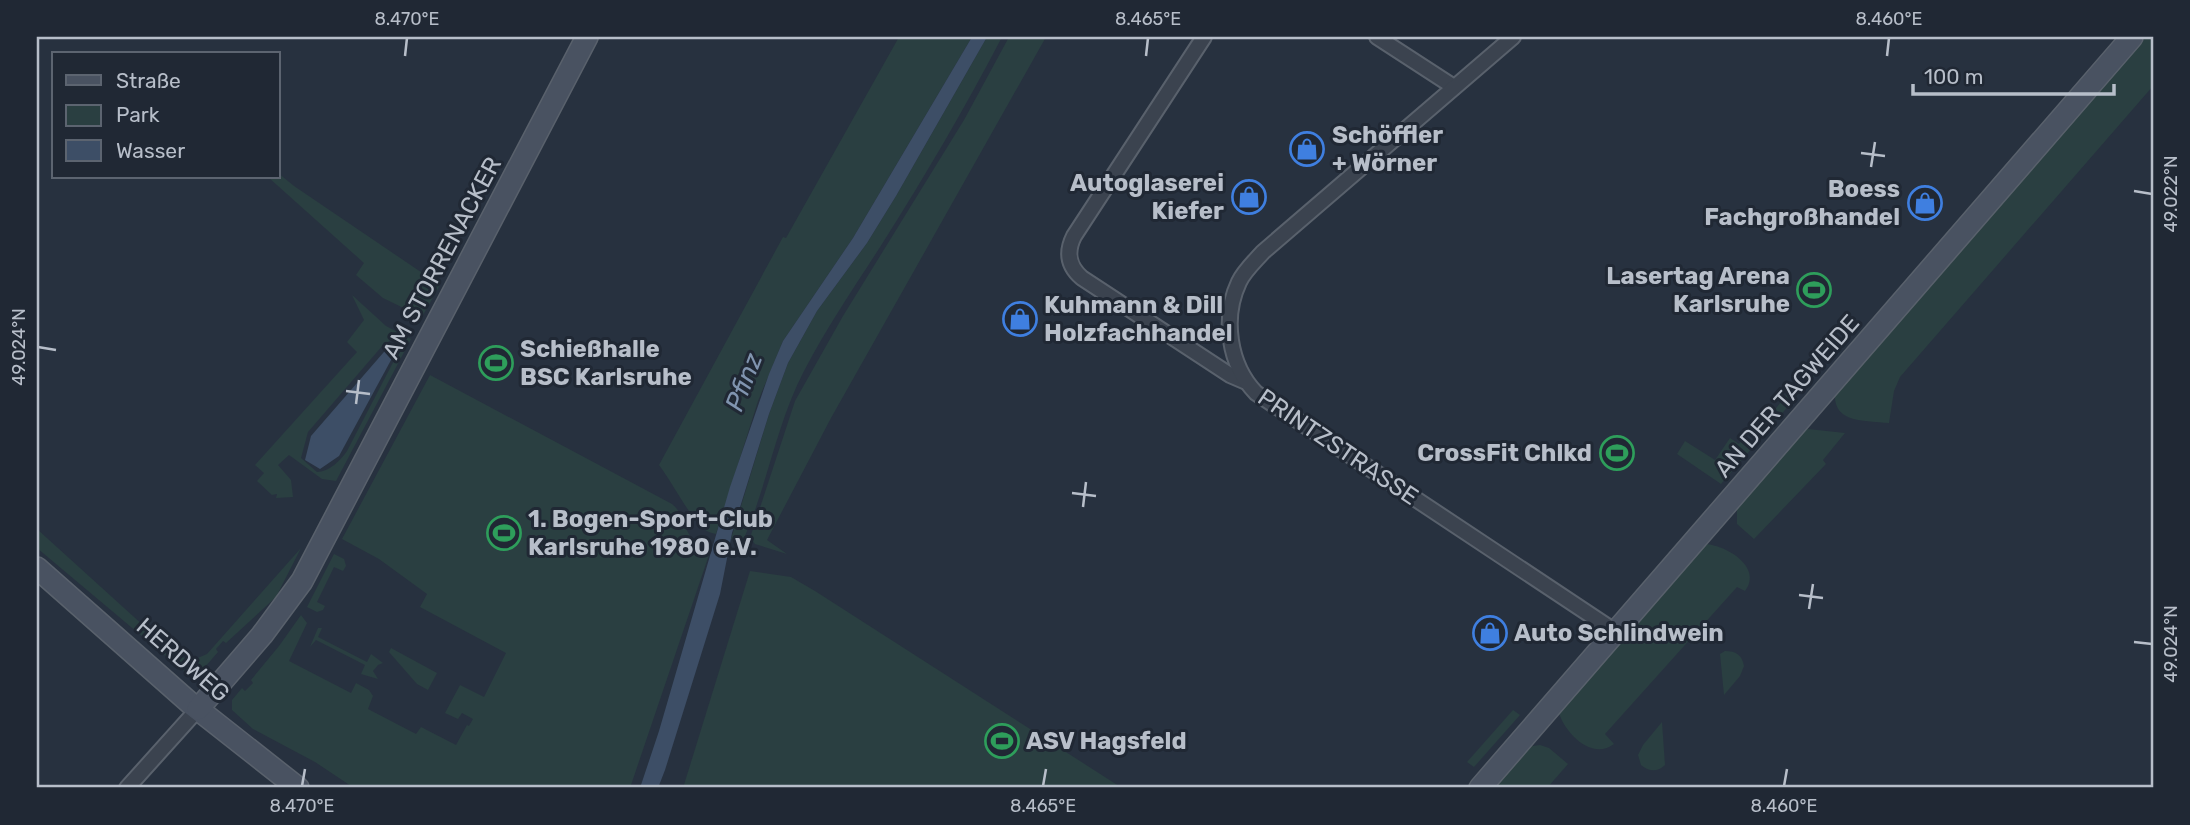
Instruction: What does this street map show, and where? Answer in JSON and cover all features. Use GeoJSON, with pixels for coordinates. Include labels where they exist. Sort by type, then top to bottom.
{"type":"FeatureCollection","features":[{"type":"Feature","properties":{"kind":"main road","name":"AM STORRENACKER"},"geometry":{"type":"LineString","coordinates":[[198,709],[262,635],[302,580],[587,37]]}},
{"type":"Feature","properties":{"kind":"main road","name":"AN DER TAGWEIDE"},"geometry":{"type":"LineString","coordinates":[[1480,788],[2132,37]]}},
{"type":"Feature","properties":{"kind":"main road","name":"HERDWEG"},"geometry":{"type":"LineString","coordinates":[[37,568],[198,709],[298,788]]}},
{"type":"Feature","properties":{"kind":"street"},"geometry":{"type":"LineString","coordinates":[[1204,37],[1074,236],[1069,247],[1069,257],[1075,272],[1082,278],[1230,375],[1244,381]]}},
{"type":"Feature","properties":{"kind":"street"},"geometry":{"type":"LineString","coordinates":[[1377,37],[1454,87]]}},
{"type":"Feature","properties":{"kind":"street","name":"PRINTZSTRASSE"},"geometry":{"type":"LineString","coordinates":[[1513,37],[1263,252],[1240,281],[1231,304],[1233,354],[1244,381],[1256,394],[1616,632]]}},
{"type":"Feature","properties":{"kind":"street"},"geometry":{"type":"LineString","coordinates":[[127,788],[198,709]]}},
{"type":"Feature","properties":{"kind":"green space"},"geometry":{"type":"Polygon","coordinates":[[[899,37],[972,37],[853,238],[783,341],[758,401],[716,534],[709,532],[695,520],[659,465],[783,237],[786,238],[899,37]]]}},
{"type":"Feature","properties":{"kind":"green space"},"geometry":{"type":"Polygon","coordinates":[[[987,37],[1002,37],[929,167],[804,371],[787,411],[745,536],[741,540],[731,539],[769,414],[788,363],[817,311],[867,243],[896,196],[987,37]]]}},
{"type":"Feature","properties":{"kind":"green space"},"geometry":{"type":"Polygon","coordinates":[[[1009,37],[1046,37],[831,418],[767,540],[787,554],[755,544],[750,538],[795,401],[843,316],[964,120],[1009,37]]]}},
{"type":"Feature","properties":{"kind":"green space"},"geometry":{"type":"Polygon","coordinates":[[[2146,37],[2153,37],[2153,86],[1900,377],[1894,391],[1889,423],[1860,420],[1844,415],[1835,402],[1835,391],[2133,46],[2136,49],[2146,37]]]}},
{"type":"Feature","properties":{"kind":"green space"},"geometry":{"type":"Polygon","coordinates":[[[280,175],[440,285],[422,317],[383,298],[356,275],[364,263],[269,178],[280,178],[280,175]]]}},
{"type":"Feature","properties":{"kind":"green space"},"geometry":{"type":"Polygon","coordinates":[[[352,295],[386,326],[411,339],[336,481],[322,479],[289,455],[278,465],[291,480],[293,497],[276,498],[277,494],[272,495],[257,481],[264,473],[255,465],[357,352],[347,342],[364,320],[352,295]],[[391,340],[383,345],[308,432],[301,458],[317,472],[330,468],[347,451],[400,345],[391,340]]]}},
{"type":"Feature","properties":{"kind":"green space"},"geometry":{"type":"Polygon","coordinates":[[[1807,367],[1817,373],[1721,484],[1677,454],[1685,441],[1715,460],[1730,438],[1739,444],[1743,438],[1750,443],[1807,367]]]}},
{"type":"Feature","properties":{"kind":"green space"},"geometry":{"type":"Polygon","coordinates":[[[430,375],[672,504],[693,539],[711,549],[630,788],[354,788],[315,762],[253,729],[232,710],[232,700],[242,688],[245,691],[253,683],[251,680],[301,615],[307,623],[289,661],[351,693],[356,683],[369,690],[373,696],[368,709],[416,734],[421,727],[456,745],[467,725],[469,726],[473,719],[462,713],[458,719],[445,713],[460,685],[484,697],[506,653],[420,607],[427,594],[379,559],[342,539],[430,375]]]}},
{"type":"Feature","properties":{"kind":"green space"},"geometry":{"type":"Polygon","coordinates":[[[1801,430],[1845,433],[1823,460],[1826,464],[1754,539],[1737,524],[1737,505],[1801,430]]]}},
{"type":"Feature","properties":{"kind":"green space"},"geometry":{"type":"Polygon","coordinates":[[[37,529],[177,656],[193,660],[207,654],[301,548],[276,597],[226,643],[223,641],[206,666],[192,673],[181,669],[37,548],[37,529]]]}},
{"type":"Feature","properties":{"kind":"green space"},"geometry":{"type":"Polygon","coordinates":[[[1702,544],[1730,552],[1746,565],[1750,582],[1745,591],[1737,587],[1605,734],[1614,744],[1597,749],[1580,742],[1567,729],[1559,713],[1702,544]]]}},
{"type":"Feature","properties":{"kind":"green space"},"geometry":{"type":"Polygon","coordinates":[[[334,554],[344,559],[346,566],[343,571],[334,567],[317,602],[325,606],[317,612],[307,607],[334,554]]]}},
{"type":"Feature","properties":{"kind":"green space"},"geometry":{"type":"Polygon","coordinates":[[[750,571],[791,577],[815,591],[1122,788],[683,788],[750,571]]]}},
{"type":"Feature","properties":{"kind":"green space"},"geometry":{"type":"Polygon","coordinates":[[[318,628],[322,628],[318,637],[367,662],[371,654],[383,663],[373,671],[378,679],[361,674],[365,665],[316,640],[310,647],[318,628]]]}},
{"type":"Feature","properties":{"kind":"green space"},"geometry":{"type":"Polygon","coordinates":[[[391,648],[437,673],[428,690],[417,684],[389,652],[391,648]]]}},
{"type":"Feature","properties":{"kind":"green space"},"geometry":{"type":"Polygon","coordinates":[[[1725,651],[1738,654],[1744,666],[1740,676],[1724,695],[1720,654],[1725,651]]]}},
{"type":"Feature","properties":{"kind":"green space"},"geometry":{"type":"Polygon","coordinates":[[[1513,710],[1520,715],[1474,767],[1467,762],[1513,710]]]}},
{"type":"Feature","properties":{"kind":"green space"},"geometry":{"type":"Polygon","coordinates":[[[1662,722],[1665,765],[1650,770],[1641,765],[1638,755],[1662,722]]]}},
{"type":"Feature","properties":{"kind":"green space"},"geometry":{"type":"Polygon","coordinates":[[[1540,745],[1549,748],[1568,764],[1547,788],[1490,788],[1525,747],[1540,745]]]}},
{"type":"Feature","properties":{"kind":"water"},"geometry":{"type":"Polygon","coordinates":[[[972,37],[987,37],[896,196],[867,243],[817,311],[788,363],[732,533],[720,594],[665,770],[658,788],[640,788],[730,487],[783,341],[853,238],[972,37]]]}},
{"type":"Feature","properties":{"kind":"water"},"geometry":{"type":"Polygon","coordinates":[[[390,345],[397,349],[339,456],[320,469],[305,460],[311,436],[390,345]]]}},
{"type":"Feature","properties":{"kind":"place","name":"Schöffler + Wörner"},"geometry":{"type":"Point","coordinates":[1307,149]}},
{"type":"Feature","properties":{"kind":"place","name":"Autoglaserei Kiefer"},"geometry":{"type":"Point","coordinates":[1249,197]}},
{"type":"Feature","properties":{"kind":"place","name":"Boess Fachgroßhandel"},"geometry":{"type":"Point","coordinates":[1925,203]}},
{"type":"Feature","properties":{"kind":"place","name":"Lasertag Arena Karlsruhe"},"geometry":{"type":"Point","coordinates":[1814,290]}},
{"type":"Feature","properties":{"kind":"place","name":"Kuhmann & Dill Holzfachhandel"},"geometry":{"type":"Point","coordinates":[1020,319]}},
{"type":"Feature","properties":{"kind":"place","name":"Schießhalle BSC Karlsruhe"},"geometry":{"type":"Point","coordinates":[496,363]}},
{"type":"Feature","properties":{"kind":"place","name":"CrossFit Chlkd"},"geometry":{"type":"Point","coordinates":[1617,453]}},
{"type":"Feature","properties":{"kind":"place","name":"1. Bogen-Sport-Club Karlsruhe 1980 e.V."},"geometry":{"type":"Point","coordinates":[504,533]}},
{"type":"Feature","properties":{"kind":"place","name":"Auto Schlindwein"},"geometry":{"type":"Point","coordinates":[1490,633]}},
{"type":"Feature","properties":{"kind":"place","name":"ASV Hagsfeld"},"geometry":{"type":"Point","coordinates":[1002,741]}},
{"type":"Feature","properties":{"kind":"water label","name":"Pfinz"},"geometry":{"type":"Point","coordinates":[744,382]}}]}
